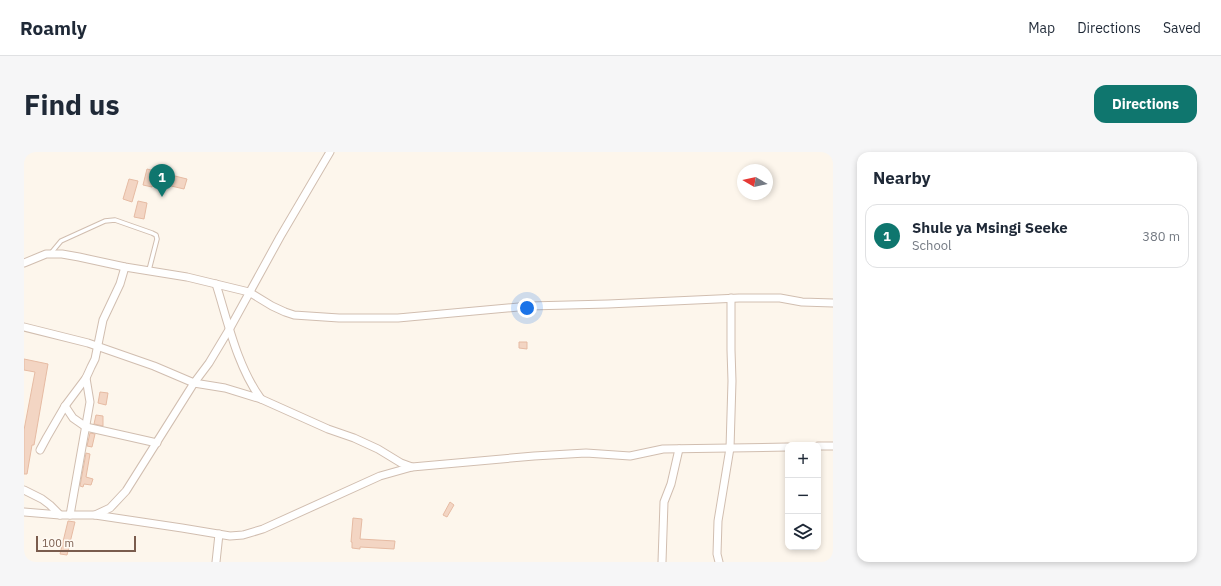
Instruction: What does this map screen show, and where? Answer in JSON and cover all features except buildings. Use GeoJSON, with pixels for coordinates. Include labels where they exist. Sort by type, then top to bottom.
{"type":"FeatureCollection","features":[{"type":"Feature","properties":{"kind":"street"},"geometry":{"type":"LineString","coordinates":[[95,515],[106,511],[113,506],[126,491],[194,383],[209,363],[330,152]]}},
{"type":"Feature","properties":{"kind":"street"},"geometry":{"type":"LineString","coordinates":[[24,263],[51,253],[78,257],[125,267],[187,277],[250,292],[272,306],[294,315],[339,318],[398,318],[529,306],[731,298],[780,298],[802,302],[833,303]]}},
{"type":"Feature","properties":{"kind":"street"},"geometry":{"type":"LineString","coordinates":[[40,450],[64,406],[86,378],[95,359],[103,320],[120,284],[125,267]]}},
{"type":"Feature","properties":{"kind":"street"},"geometry":{"type":"LineString","coordinates":[[216,284],[238,353],[251,384],[261,399]]}},
{"type":"Feature","properties":{"kind":"street"},"geometry":{"type":"LineString","coordinates":[[719,562],[717,549],[718,521],[730,448],[732,381],[731,298]]}},
{"type":"Feature","properties":{"kind":"street"},"geometry":{"type":"LineString","coordinates":[[24,327],[88,343],[154,366],[194,383],[225,388],[261,399],[328,429],[354,438],[378,449],[401,463],[412,467]]}},
{"type":"Feature","properties":{"kind":"street"},"geometry":{"type":"LineString","coordinates":[[70,515],[90,402],[86,378]]}},
{"type":"Feature","properties":{"kind":"street"},"geometry":{"type":"LineString","coordinates":[[64,406],[73,418],[86,427],[157,443]]}},
{"type":"Feature","properties":{"kind":"street"},"geometry":{"type":"LineString","coordinates":[[821,446],[833,446]]}},
{"type":"Feature","properties":{"kind":"street"},"geometry":{"type":"LineString","coordinates":[[24,512],[60,516],[95,515],[230,536],[243,535],[263,529],[380,476],[412,467],[556,454],[586,453],[630,456],[663,449],[785,447]]}},
{"type":"Feature","properties":{"kind":"street"},"geometry":{"type":"LineString","coordinates":[[662,562],[662,524],[665,498],[671,484],[679,449]]}},
{"type":"Feature","properties":{"kind":"street"},"geometry":{"type":"LineString","coordinates":[[24,490],[42,499],[60,516]]}},
{"type":"Feature","properties":{"kind":"street"},"geometry":{"type":"LineString","coordinates":[[216,562],[219,534]]}},
{"type":"Feature","properties":{"kind":"lane"},"geometry":{"type":"LineString","coordinates":[[51,253],[61,241],[70,236],[105,221],[115,220],[152,232],[156,235],[157,238],[149,270]]}},
{"type":"Feature","properties":{"kind":"place","name":"Shule ya Msingi Seeke"},"geometry":{"type":"Point","coordinates":[162,197]}}]}
